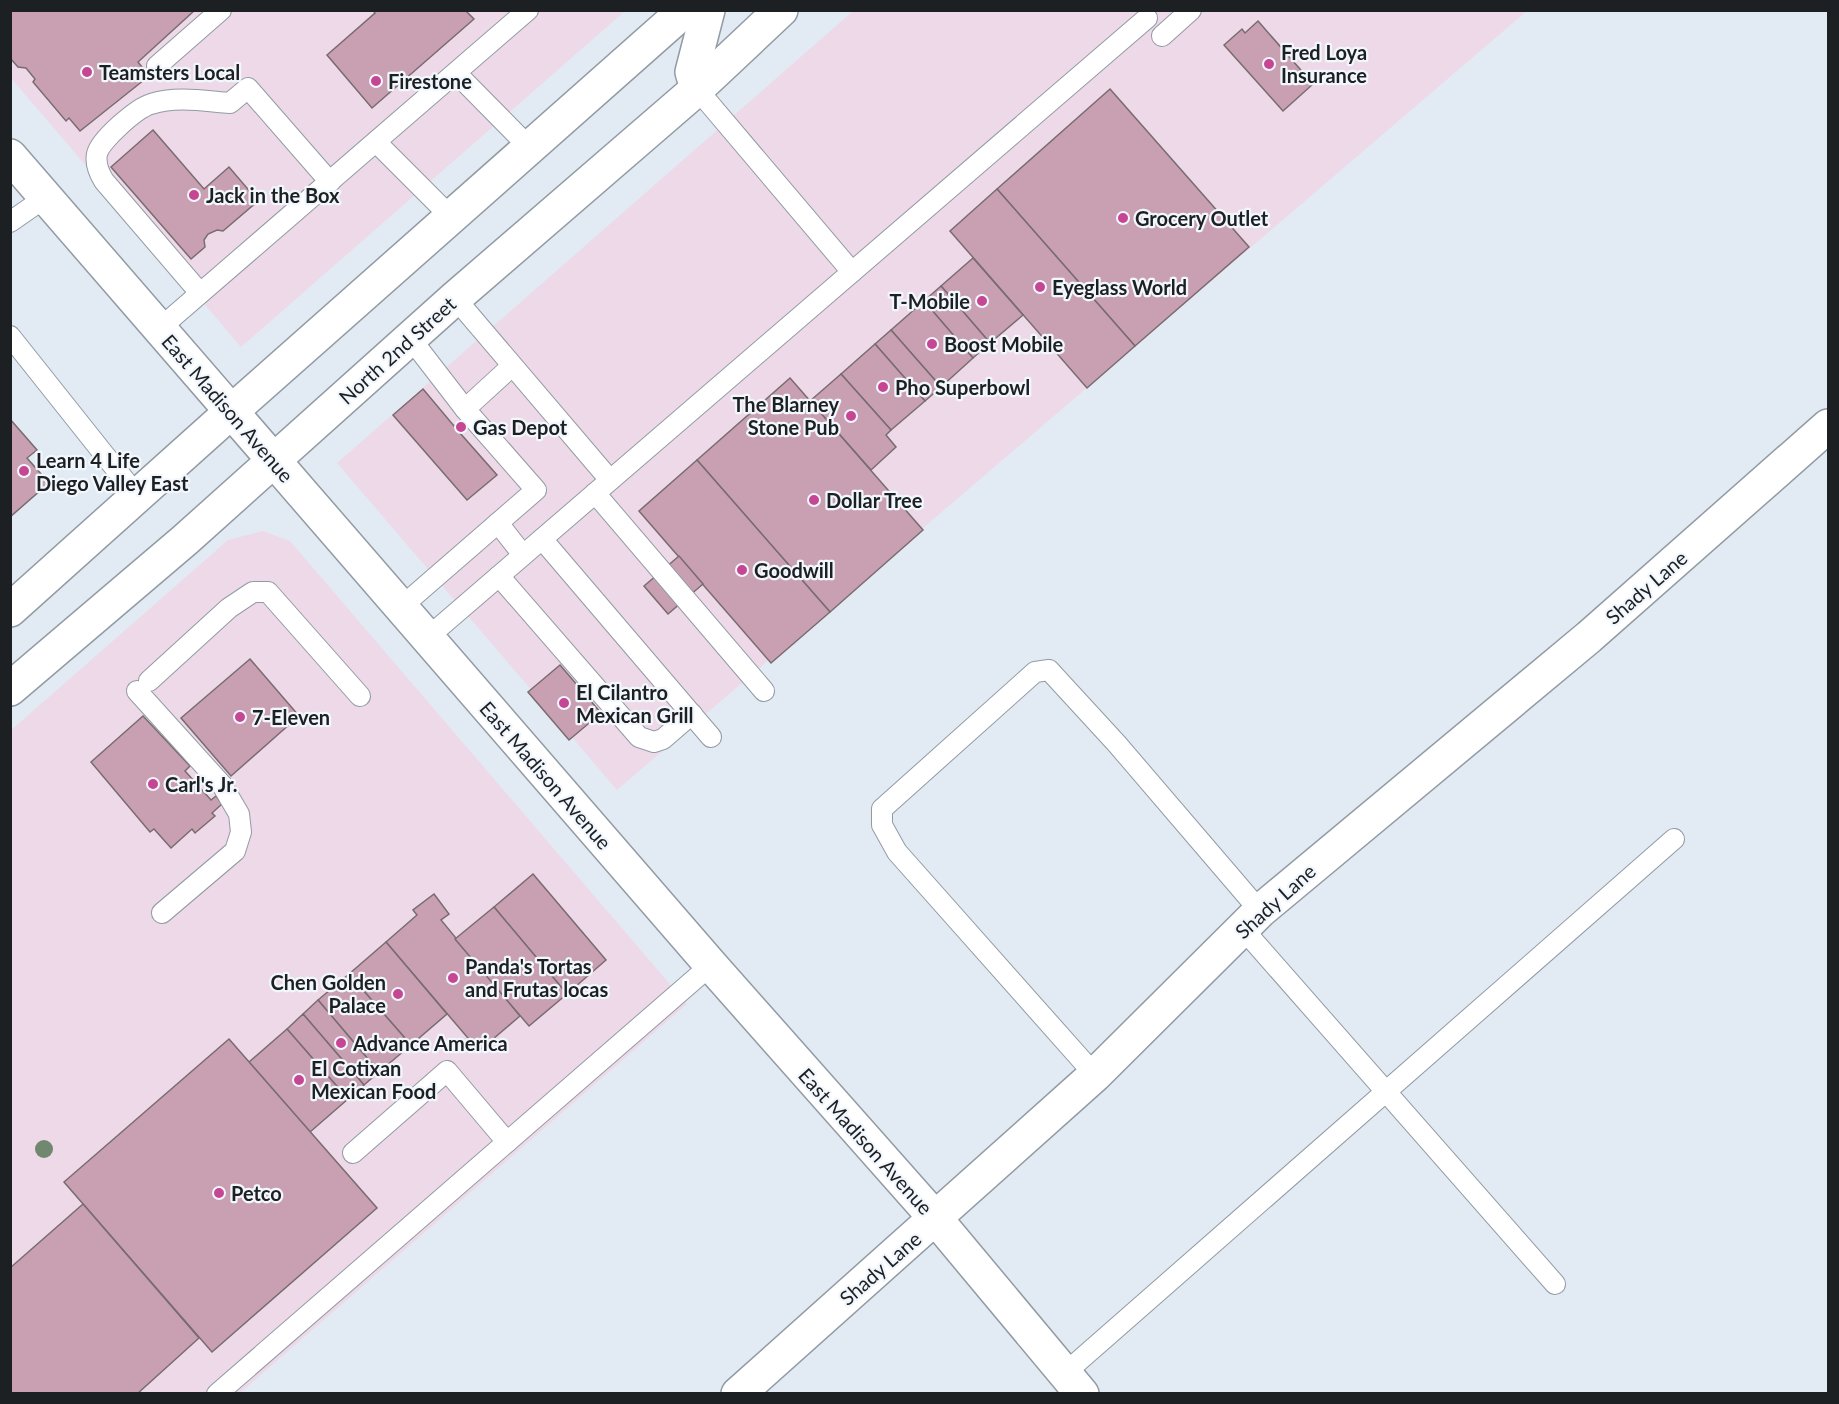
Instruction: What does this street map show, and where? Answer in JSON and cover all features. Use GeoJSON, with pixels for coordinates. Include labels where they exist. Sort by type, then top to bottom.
{"type":"FeatureCollection","features":[{"type":"Feature","properties":{"kind":"street"},"geometry":{"type":"LineString","coordinates":[[10,610],[450,216],[655,39],[685,10]]}},
{"type":"Feature","properties":{"kind":"street"},"geometry":{"type":"LineString","coordinates":[[697,89],[692,72],[708,10]]}},
{"type":"Feature","properties":{"kind":"street","name":"North 2nd Street"},"geometry":{"type":"LineString","coordinates":[[10,689],[185,540],[455,298],[697,89],[781,10]]}},
{"type":"Feature","properties":{"kind":"street","name":"East Madison Avenue"},"geometry":{"type":"LineString","coordinates":[[10,156],[400,608],[936,1219],[1074,1383]]}},
{"type":"Feature","properties":{"kind":"street","name":"Shady Lane"},"geometry":{"type":"LineString","coordinates":[[738,1394],[936,1219],[1095,1074],[1252,920],[1589,637],[1828,426]]}},
{"type":"Feature","properties":{"kind":"lane"},"geometry":{"type":"LineString","coordinates":[[158,66],[221,10]]}},
{"type":"Feature","properties":{"kind":"lane"},"geometry":{"type":"LineString","coordinates":[[159,329],[528,10]]}},
{"type":"Feature","properties":{"kind":"lane"},"geometry":{"type":"LineString","coordinates":[[1162,36],[1191,10]]}},
{"type":"Feature","properties":{"kind":"lane"},"geometry":{"type":"LineString","coordinates":[[427,638],[1147,18]]}},
{"type":"Feature","properties":{"kind":"lane"},"geometry":{"type":"LineString","coordinates":[[456,73],[529,147]]}},
{"type":"Feature","properties":{"kind":"lane"},"geometry":{"type":"LineString","coordinates":[[200,293],[104,181],[97,169],[96,156],[101,145],[135,113],[149,104],[168,100],[230,103],[248,88],[330,182]]}},
{"type":"Feature","properties":{"kind":"lane"},"geometry":{"type":"LineString","coordinates":[[697,89],[852,272]]}},
{"type":"Feature","properties":{"kind":"lane"},"geometry":{"type":"LineString","coordinates":[[376,142],[450,216]]}},
{"type":"Feature","properties":{"kind":"lane"},"geometry":{"type":"LineString","coordinates":[[10,222],[46,197]]}},
{"type":"Feature","properties":{"kind":"lane"},"geometry":{"type":"LineString","coordinates":[[455,298],[610,480]]}},
{"type":"Feature","properties":{"kind":"lane"},"geometry":{"type":"LineString","coordinates":[[10,336],[138,497]]}},
{"type":"Feature","properties":{"kind":"lane"},"geometry":{"type":"LineString","coordinates":[[400,608],[536,490],[465,409],[411,339]]}},
{"type":"Feature","properties":{"kind":"lane"},"geometry":{"type":"LineString","coordinates":[[465,409],[512,366]]}},
{"type":"Feature","properties":{"kind":"lane"},"geometry":{"type":"LineString","coordinates":[[595,493],[765,691]]}},
{"type":"Feature","properties":{"kind":"lane"},"geometry":{"type":"LineString","coordinates":[[498,523],[523,555]]}},
{"type":"Feature","properties":{"kind":"lane"},"geometry":{"type":"LineString","coordinates":[[542,539],[711,737]]}},
{"type":"Feature","properties":{"kind":"lane"},"geometry":{"type":"LineString","coordinates":[[499,576],[639,737],[654,742],[663,739],[692,714]]}},
{"type":"Feature","properties":{"kind":"lane"},"geometry":{"type":"LineString","coordinates":[[162,913],[235,851],[241,832],[239,814],[222,785],[143,686],[229,608],[253,592],[268,592],[360,696]]}},
{"type":"Feature","properties":{"kind":"lane"},"geometry":{"type":"LineString","coordinates":[[1095,1074],[897,852],[882,825],[882,809],[1035,672],[1049,670],[1117,744],[1387,1093],[1556,1284]]}},
{"type":"Feature","properties":{"kind":"lane"},"geometry":{"type":"LineString","coordinates":[[1074,1383],[1387,1093],[1674,839]]}},
{"type":"Feature","properties":{"kind":"lane"},"geometry":{"type":"LineString","coordinates":[[218,1394],[711,965]]}},
{"type":"Feature","properties":{"kind":"lane"},"geometry":{"type":"LineString","coordinates":[[353,1153],[447,1071],[507,1142]]}},
{"type":"Feature","properties":{"kind":"shaded area"},"geometry":{"type":"Polygon","coordinates":[[[10,11],[625,11],[241,347],[11,78],[10,11]]]}},
{"type":"Feature","properties":{"kind":"shaded area"},"geometry":{"type":"Polygon","coordinates":[[[853,11],[1527,11],[617,790],[337,463],[853,11]]]}},
{"type":"Feature","properties":{"kind":"shaded area"},"geometry":{"type":"Polygon","coordinates":[[[263,531],[290,541],[687,1004],[240,1393],[11,1393],[10,731],[228,540],[263,531]]]}},
{"type":"Feature","properties":{"kind":"building","name":"Teamsters Local"},"geometry":{"type":"Polygon","coordinates":[[[10,10],[195,10],[138,62],[149,76],[80,131],[69,118],[66,121],[33,82],[35,79],[26,68],[18,67],[10,58],[10,10]]]}},
{"type":"Feature","properties":{"kind":"building","name":"Firestone"},"geometry":{"type":"Polygon","coordinates":[[[373,10],[465,10],[474,19],[372,108],[327,55],[375,13],[373,10]]]}},
{"type":"Feature","properties":{"kind":"building","name":"Fred Loya Insurance"},"geometry":{"type":"Polygon","coordinates":[[[1258,21],[1313,84],[1283,111],[1224,45],[1242,29],[1245,33],[1258,21]]]}},
{"type":"Feature","properties":{"kind":"building","name":"Grocery Outlet"},"geometry":{"type":"Polygon","coordinates":[[[1110,89],[1249,247],[1135,346],[997,189],[1110,89]]]}},
{"type":"Feature","properties":{"kind":"building","name":"Jack in the Box"},"geometry":{"type":"Polygon","coordinates":[[[153,130],[204,189],[229,167],[258,201],[223,231],[217,230],[208,234],[204,240],[205,247],[191,259],[111,167],[153,130]]]}},
{"type":"Feature","properties":{"kind":"building","name":"Eyeglass World"},"geometry":{"type":"Polygon","coordinates":[[[997,189],[1135,346],[1087,388],[950,231],[997,189]]]}},
{"type":"Feature","properties":{"kind":"building","name":"T-Mobile"},"geometry":{"type":"Polygon","coordinates":[[[973,258],[1023,315],[990,343],[941,286],[973,258]]]}},
{"type":"Feature","properties":{"kind":"building"},"geometry":{"type":"Polygon","coordinates":[[[941,286],[990,343],[973,358],[924,301],[941,286]]]}},
{"type":"Feature","properties":{"kind":"building","name":"Boost Mobile"},"geometry":{"type":"Polygon","coordinates":[[[924,301],[973,358],[941,387],[891,330],[924,301]]]}},
{"type":"Feature","properties":{"kind":"building"},"geometry":{"type":"Polygon","coordinates":[[[891,330],[941,387],[925,401],[875,344],[891,330]]]}},
{"type":"Feature","properties":{"kind":"building","name":"Pho Superbowl"},"geometry":{"type":"Polygon","coordinates":[[[875,344],[925,401],[891,430],[841,374],[875,344]]]}},
{"type":"Feature","properties":{"kind":"building","name":"The Blarney Stone Pub"},"geometry":{"type":"Polygon","coordinates":[[[841,374],[891,430],[886,435],[896,447],[871,470],[810,401],[841,374]]]}},
{"type":"Feature","properties":{"kind":"building","name":"Dollar Tree"},"geometry":{"type":"Polygon","coordinates":[[[790,378],[923,530],[830,612],[697,460],[790,378]]]}},
{"type":"Feature","properties":{"kind":"building","name":"Gas Depot"},"geometry":{"type":"Polygon","coordinates":[[[423,389],[454,426],[465,417],[471,424],[460,433],[497,475],[467,500],[393,415],[423,389]]]}},
{"type":"Feature","properties":{"kind":"building","name":"Learn 4 Life Diego Valley East"},"geometry":{"type":"Polygon","coordinates":[[[10,419],[37,450],[27,458],[49,483],[10,517],[10,419]]]}},
{"type":"Feature","properties":{"kind":"building","name":"Goodwill"},"geometry":{"type":"Polygon","coordinates":[[[697,460],[830,612],[771,663],[639,511],[697,460]]]}},
{"type":"Feature","properties":{"kind":"building"},"geometry":{"type":"Polygon","coordinates":[[[679,556],[703,584],[668,614],[644,586],[679,556]]]}},
{"type":"Feature","properties":{"kind":"building","name":"7-Eleven"},"geometry":{"type":"Polygon","coordinates":[[[250,659],[299,716],[231,776],[181,718],[250,659]]]}},
{"type":"Feature","properties":{"kind":"building","name":"El Cilantro Mexican Grill"},"geometry":{"type":"Polygon","coordinates":[[[560,665],[601,713],[569,740],[528,692],[560,665]]]}},
{"type":"Feature","properties":{"kind":"building","name":"Carl's Jr."},"geometry":{"type":"Polygon","coordinates":[[[143,716],[190,766],[185,771],[211,800],[216,796],[222,804],[212,813],[215,816],[195,833],[192,829],[171,848],[154,829],[150,832],[91,762],[143,716]]]}},
{"type":"Feature","properties":{"kind":"building"},"geometry":{"type":"Polygon","coordinates":[[[533,874],[606,960],[567,994],[494,907],[533,874]]]}},
{"type":"Feature","properties":{"kind":"building","name":"Panda's Tortas and Frutas locas"},"geometry":{"type":"Polygon","coordinates":[[[434,894],[449,914],[441,920],[520,1016],[479,1051],[386,942],[417,915],[413,910],[434,894]]]}},
{"type":"Feature","properties":{"kind":"building"},"geometry":{"type":"Polygon","coordinates":[[[494,907],[567,994],[529,1026],[455,939],[494,907]]]}},
{"type":"Feature","properties":{"kind":"building","name":"Chen Golden Palace"},"geometry":{"type":"Polygon","coordinates":[[[386,942],[447,1014],[411,1045],[349,974],[386,942]]]}},
{"type":"Feature","properties":{"kind":"building"},"geometry":{"type":"Polygon","coordinates":[[[349,974],[411,1045],[379,1072],[318,1000],[349,974]]]}},
{"type":"Feature","properties":{"kind":"building","name":"Advance America"},"geometry":{"type":"Polygon","coordinates":[[[318,1000],[379,1072],[364,1085],[303,1014],[318,1000]]]}},
{"type":"Feature","properties":{"kind":"building"},"geometry":{"type":"Polygon","coordinates":[[[303,1014],[364,1085],[348,1099],[287,1029],[303,1014]]]}},
{"type":"Feature","properties":{"kind":"building","name":"El Cotixan Mexican Food"},"geometry":{"type":"Polygon","coordinates":[[[287,1029],[348,1099],[310,1132],[249,1062],[287,1029]]]}},
{"type":"Feature","properties":{"kind":"building","name":"Petco"},"geometry":{"type":"Polygon","coordinates":[[[229,1039],[377,1208],[212,1352],[64,1182],[229,1039]]]}},
{"type":"Feature","properties":{"kind":"building"},"geometry":{"type":"Polygon","coordinates":[[[83,1204],[199,1338],[137,1394],[10,1394],[10,1268],[83,1204]]]}},
{"type":"Feature","properties":{"kind":"place","name":"Fred Loya Insurance"},"geometry":{"type":"Point","coordinates":[1269,64]}},
{"type":"Feature","properties":{"kind":"place","name":"Teamsters Local"},"geometry":{"type":"Point","coordinates":[87,72]}},
{"type":"Feature","properties":{"kind":"place","name":"Firestone"},"geometry":{"type":"Point","coordinates":[376,81]}},
{"type":"Feature","properties":{"kind":"place","name":"Jack in the Box"},"geometry":{"type":"Point","coordinates":[194,195]}},
{"type":"Feature","properties":{"kind":"place","name":"Grocery Outlet"},"geometry":{"type":"Point","coordinates":[1123,218]}},
{"type":"Feature","properties":{"kind":"place","name":"Eyeglass World"},"geometry":{"type":"Point","coordinates":[1040,287]}},
{"type":"Feature","properties":{"kind":"place","name":"T-Mobile"},"geometry":{"type":"Point","coordinates":[982,301]}},
{"type":"Feature","properties":{"kind":"place","name":"Boost Mobile"},"geometry":{"type":"Point","coordinates":[932,344]}},
{"type":"Feature","properties":{"kind":"place","name":"Pho Superbowl"},"geometry":{"type":"Point","coordinates":[883,387]}},
{"type":"Feature","properties":{"kind":"place","name":"The Blarney Stone Pub"},"geometry":{"type":"Point","coordinates":[851,416]}},
{"type":"Feature","properties":{"kind":"place","name":"Gas Depot"},"geometry":{"type":"Point","coordinates":[461,427]}},
{"type":"Feature","properties":{"kind":"place","name":"Learn 4 Life Diego Valley East"},"geometry":{"type":"Point","coordinates":[24,471]}},
{"type":"Feature","properties":{"kind":"place","name":"Dollar Tree"},"geometry":{"type":"Point","coordinates":[814,500]}},
{"type":"Feature","properties":{"kind":"place","name":"Goodwill"},"geometry":{"type":"Point","coordinates":[742,570]}},
{"type":"Feature","properties":{"kind":"place","name":"El Cilantro Mexican Grill"},"geometry":{"type":"Point","coordinates":[564,703]}},
{"type":"Feature","properties":{"kind":"place","name":"7-Eleven"},"geometry":{"type":"Point","coordinates":[240,717]}},
{"type":"Feature","properties":{"kind":"place","name":"Carl's Jr."},"geometry":{"type":"Point","coordinates":[153,784]}},
{"type":"Feature","properties":{"kind":"place","name":"Panda's Tortas and Frutas locas"},"geometry":{"type":"Point","coordinates":[453,978]}},
{"type":"Feature","properties":{"kind":"place","name":"Chen Golden Palace"},"geometry":{"type":"Point","coordinates":[398,994]}},
{"type":"Feature","properties":{"kind":"place","name":"Advance America"},"geometry":{"type":"Point","coordinates":[341,1043]}},
{"type":"Feature","properties":{"kind":"place","name":"El Cotixan Mexican Food"},"geometry":{"type":"Point","coordinates":[299,1080]}},
{"type":"Feature","properties":{"kind":"place","name":"Petco"},"geometry":{"type":"Point","coordinates":[219,1193]}}]}
